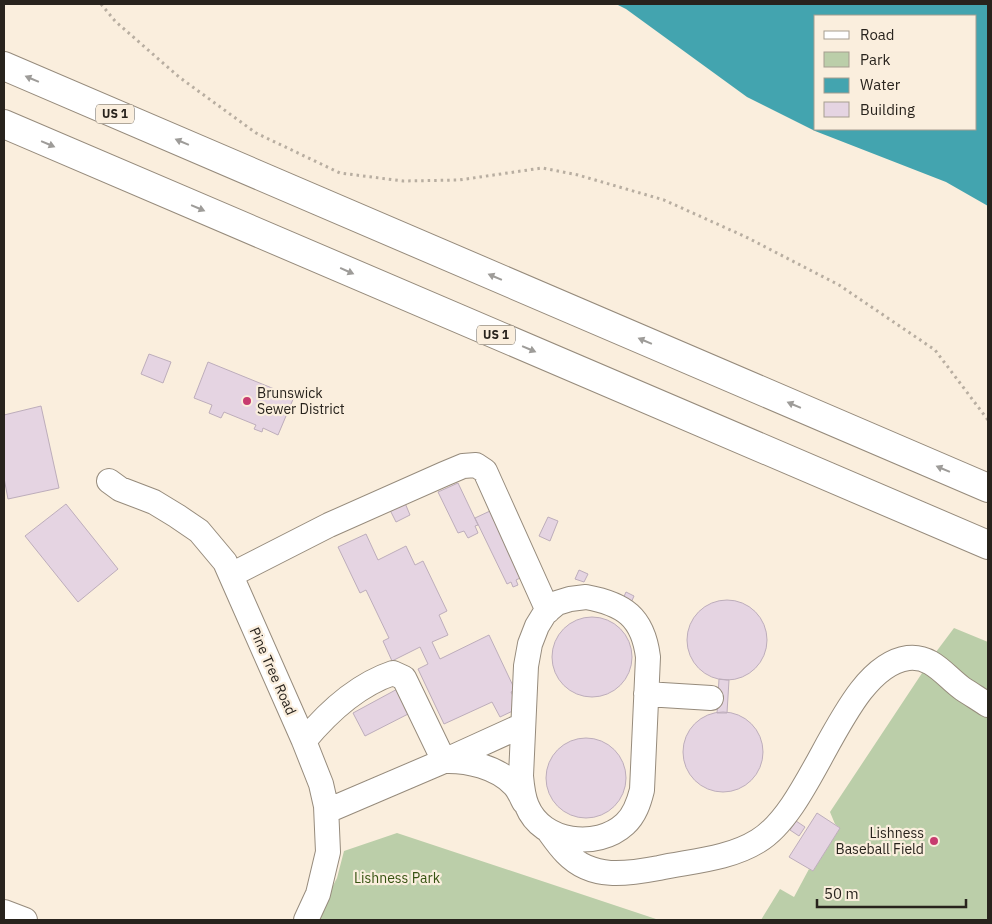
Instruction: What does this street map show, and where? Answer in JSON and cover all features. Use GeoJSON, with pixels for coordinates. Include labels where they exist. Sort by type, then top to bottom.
{"type":"FeatureCollection","features":[{"type":"Feature","properties":{"kind":"highway","name":"US 1"},"geometry":{"type":"LineString","coordinates":[[4,66],[988,488]]}},
{"type":"Feature","properties":{"kind":"highway","name":"US 1"},"geometry":{"type":"LineString","coordinates":[[4,124],[988,545]]}},
{"type":"Feature","properties":{"kind":"street"},"geometry":{"type":"LineString","coordinates":[[231,575],[329,525],[463,466],[476,465],[485,471],[548,611]]}},
{"type":"Feature","properties":{"kind":"street","name":"Pine Tree Road"},"geometry":{"type":"LineString","coordinates":[[109,481],[120,489],[154,502],[199,531],[225,562],[231,575],[304,741],[320,784],[327,811],[328,852],[324,873],[318,894],[306,920]]}},
{"type":"Feature","properties":{"kind":"street"},"geometry":{"type":"LineString","coordinates":[[527,808],[520,776],[526,666],[530,644],[537,626],[548,611],[557,603],[586,597],[607,601],[622,608],[634,620],[643,633],[647,648],[642,790],[637,808],[625,824],[608,835],[585,839],[569,839],[550,833]]}},
{"type":"Feature","properties":{"kind":"street"},"geometry":{"type":"LineString","coordinates":[[444,761],[456,760],[500,773],[515,786],[538,823],[550,833],[567,855],[587,867],[606,873],[629,874],[731,854],[758,841],[778,825],[801,792],[846,712],[867,683],[887,666],[903,659],[926,660],[944,671],[961,688],[988,705]]}},
{"type":"Feature","properties":{"kind":"street"},"geometry":{"type":"LineString","coordinates":[[304,741],[324,718],[355,693],[376,678],[393,673],[404,678],[444,761]]}},
{"type":"Feature","properties":{"kind":"street"},"geometry":{"type":"LineString","coordinates":[[646,694],[711,698]]}},
{"type":"Feature","properties":{"kind":"street"},"geometry":{"type":"LineString","coordinates":[[327,811],[523,725]]}},
{"type":"Feature","properties":{"kind":"street"},"geometry":{"type":"LineString","coordinates":[[4,912],[25,920]]}},
{"type":"Feature","properties":{"kind":"path"},"geometry":{"type":"LineString","coordinates":[[101,4],[115,21],[179,77],[256,133],[340,173],[403,181],[459,180],[542,168],[578,175],[664,200],[746,237],[839,285],[935,350],[988,420]]}},
{"type":"Feature","properties":{"kind":"green space"},"geometry":{"type":"Polygon","coordinates":[[[954,628],[988,642],[988,920],[761,920],[780,889],[794,897],[809,869],[813,871],[840,828],[835,824],[830,812],[936,652],[954,628]]]}},
{"type":"Feature","properties":{"kind":"green space","name":"Lishness Park"},"geometry":{"type":"Polygon","coordinates":[[[397,833],[659,920],[315,920],[337,878],[344,851],[397,833]]]}},
{"type":"Feature","properties":{"kind":"water"},"geometry":{"type":"Polygon","coordinates":[[[616,4],[988,4],[988,206],[946,182],[815,131],[747,97],[626,9],[616,4]]]}},
{"type":"Feature","properties":{"kind":"building"},"geometry":{"type":"Polygon","coordinates":[[[149,354],[171,362],[163,383],[141,374],[149,354]]]}},
{"type":"Feature","properties":{"kind":"building","name":"Brunswick Sewer District"},"geometry":{"type":"Polygon","coordinates":[[[208,362],[294,397],[278,435],[263,428],[262,432],[254,429],[256,425],[224,412],[221,418],[209,413],[212,405],[194,398],[208,362]]]}},
{"type":"Feature","properties":{"kind":"building"},"geometry":{"type":"Polygon","coordinates":[[[41,406],[59,488],[8,499],[4,478],[4,415],[41,406]]]}},
{"type":"Feature","properties":{"kind":"building"},"geometry":{"type":"Polygon","coordinates":[[[458,483],[478,525],[475,526],[478,533],[468,538],[464,531],[458,533],[438,492],[458,483]]]}},
{"type":"Feature","properties":{"kind":"building"},"geometry":{"type":"Polygon","coordinates":[[[405,503],[410,515],[396,522],[390,510],[405,503]]]}},
{"type":"Feature","properties":{"kind":"building"},"geometry":{"type":"Polygon","coordinates":[[[66,504],[118,569],[78,602],[25,536],[66,504]]]}},
{"type":"Feature","properties":{"kind":"building"},"geometry":{"type":"Polygon","coordinates":[[[490,511],[522,577],[516,580],[518,585],[513,587],[511,582],[507,584],[475,518],[490,511]]]}},
{"type":"Feature","properties":{"kind":"building"},"geometry":{"type":"Polygon","coordinates":[[[548,517],[558,521],[550,541],[539,536],[548,517]]]}},
{"type":"Feature","properties":{"kind":"building"},"geometry":{"type":"Polygon","coordinates":[[[366,534],[378,560],[406,546],[415,565],[423,561],[447,611],[439,615],[448,635],[432,642],[440,659],[489,635],[515,690],[511,692],[519,708],[500,717],[492,702],[444,724],[418,669],[428,664],[420,647],[392,661],[383,641],[389,638],[366,590],[360,593],[338,547],[366,534]]]}},
{"type":"Feature","properties":{"kind":"building"},"geometry":{"type":"Polygon","coordinates":[[[579,570],[588,574],[584,582],[575,579],[579,570]]]}},
{"type":"Feature","properties":{"kind":"building"},"geometry":{"type":"Polygon","coordinates":[[[626,592],[634,596],[630,605],[622,601],[626,592]]]}},
{"type":"Feature","properties":{"kind":"building"},"geometry":{"type":"Polygon","coordinates":[[[727,600],[742,603],[755,612],[764,625],[767,640],[764,655],[755,668],[742,677],[727,680],[712,677],[699,668],[690,655],[687,640],[690,625],[699,612],[712,603],[727,600]]]}},
{"type":"Feature","properties":{"kind":"building"},"geometry":{"type":"Polygon","coordinates":[[[592,617],[607,620],[620,629],[629,642],[632,657],[629,672],[620,685],[607,694],[592,697],[577,694],[564,685],[555,672],[552,657],[555,642],[564,629],[577,620],[592,617]]]}},
{"type":"Feature","properties":{"kind":"building"},"geometry":{"type":"Polygon","coordinates":[[[719,679],[729,680],[727,713],[717,713],[719,679]]]}},
{"type":"Feature","properties":{"kind":"building"},"geometry":{"type":"Polygon","coordinates":[[[401,687],[414,711],[365,736],[353,713],[401,687]]]}},
{"type":"Feature","properties":{"kind":"building"},"geometry":{"type":"Polygon","coordinates":[[[723,712],[738,715],[751,724],[760,737],[763,752],[760,767],[751,780],[738,789],[723,792],[708,789],[695,780],[686,767],[683,752],[686,737],[695,724],[708,715],[723,712]]]}},
{"type":"Feature","properties":{"kind":"building"},"geometry":{"type":"Polygon","coordinates":[[[586,738],[601,741],[614,750],[623,763],[626,778],[623,793],[614,806],[601,815],[586,818],[571,815],[558,806],[549,793],[546,778],[549,763],[558,750],[571,741],[586,738]]]}},
{"type":"Feature","properties":{"kind":"building"},"geometry":{"type":"Polygon","coordinates":[[[817,813],[840,828],[813,871],[789,857],[817,813]]]}},
{"type":"Feature","properties":{"kind":"building"},"geometry":{"type":"Polygon","coordinates":[[[796,821],[805,827],[799,836],[790,830],[796,821]]]}},
{"type":"Feature","properties":{"kind":"place","name":"Brunswick Sewer District"},"geometry":{"type":"Point","coordinates":[247,401]}},
{"type":"Feature","properties":{"kind":"place","name":"Lishness Baseball Field"},"geometry":{"type":"Point","coordinates":[934,841]}}]}
